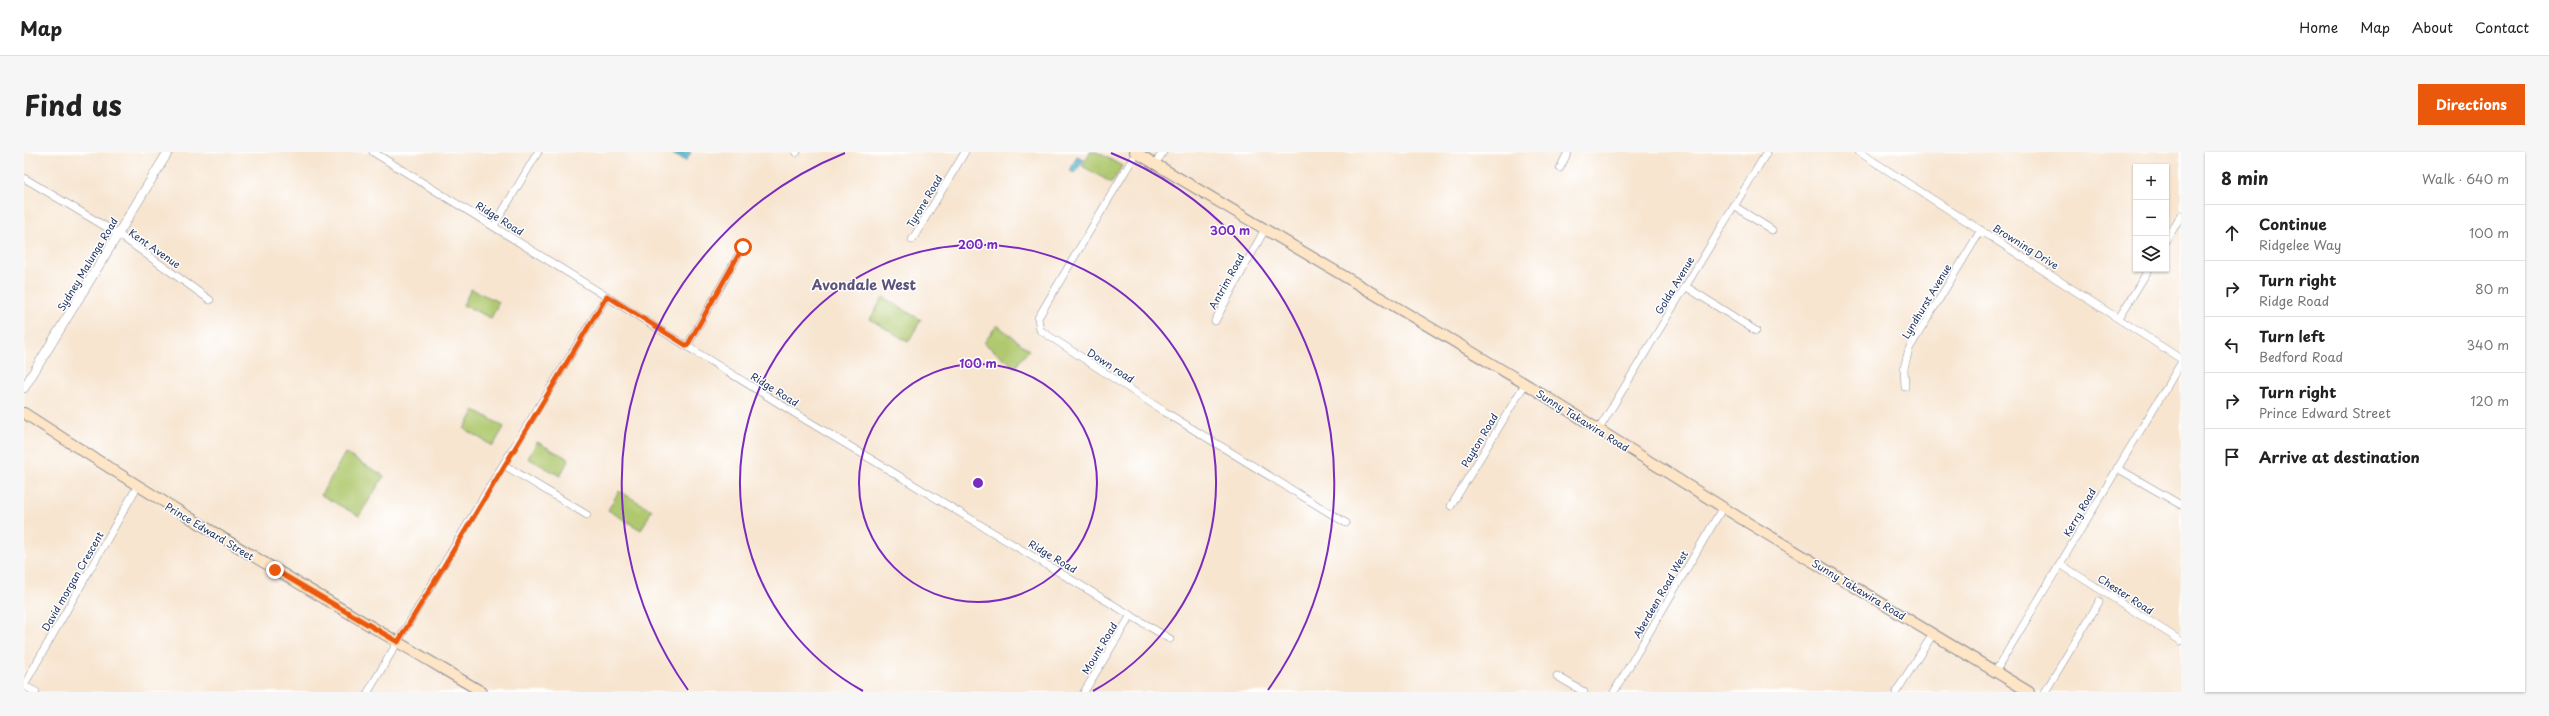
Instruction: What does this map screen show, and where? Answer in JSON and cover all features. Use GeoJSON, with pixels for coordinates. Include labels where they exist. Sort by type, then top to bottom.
{"type":"FeatureCollection","features":[{"type":"Feature","properties":{"kind":"main road","name":"Sunny Takawira Road"},"geometry":{"type":"LineString","coordinates":[[1136,153],[1599,428],[1723,507],[2029,692]]}},
{"type":"Feature","properties":{"kind":"main road","name":"Prince Edward Street"},"geometry":{"type":"LineString","coordinates":[[24,413],[137,486],[482,692]]}},
{"type":"Feature","properties":{"kind":"street","name":"Sydney Malunga Road"},"geometry":{"type":"LineString","coordinates":[[24,388],[168,152]]}},
{"type":"Feature","properties":{"kind":"street","name":"Ridge Road"},"geometry":{"type":"LineString","coordinates":[[373,152],[687,346],[1170,639]]}},
{"type":"Feature","properties":{"kind":"street"},"geometry":{"type":"LineString","coordinates":[[494,226],[538,152]]}},
{"type":"Feature","properties":{"kind":"street","name":"Tyrone Road"},"geometry":{"type":"LineString","coordinates":[[912,240],[965,152]]}},
{"type":"Feature","properties":{"kind":"street"},"geometry":{"type":"LineString","coordinates":[[1155,164],[1163,152]]}},
{"type":"Feature","properties":{"kind":"street"},"geometry":{"type":"LineString","coordinates":[[1560,168],[1568,152]]}},
{"type":"Feature","properties":{"kind":"street","name":"Golda Avenue"},"geometry":{"type":"LineString","coordinates":[[1599,428],[1767,152]]}},
{"type":"Feature","properties":{"kind":"street","name":"Browning Drive"},"geometry":{"type":"LineString","coordinates":[[1859,152],[2181,359]]}},
{"type":"Feature","properties":{"kind":"street","name":"Down road"},"geometry":{"type":"LineString","coordinates":[[1136,153],[1038,318],[1040,330],[1165,412],[1346,523]]}},
{"type":"Feature","properties":{"kind":"street","name":"Kent Avenue"},"geometry":{"type":"LineString","coordinates":[[24,178],[118,234],[210,300]]}},
{"type":"Feature","properties":{"kind":"street"},"geometry":{"type":"LineString","coordinates":[[1734,206],[1772,230]]}},
{"type":"Feature","properties":{"kind":"street"},"geometry":{"type":"LineString","coordinates":[[2169,236],[2181,216]]}},
{"type":"Feature","properties":{"kind":"street","name":"Antrim Road"},"geometry":{"type":"LineString","coordinates":[[1215,321],[1265,229]]}},
{"type":"Feature","properties":{"kind":"street","name":"Lyndhurst Avenue"},"geometry":{"type":"LineString","coordinates":[[1905,387],[1904,368],[1909,349],[1981,230]]}},
{"type":"Feature","properties":{"kind":"street"},"geometry":{"type":"LineString","coordinates":[[687,346],[743,247]]}},
{"type":"Feature","properties":{"kind":"street"},"geometry":{"type":"LineString","coordinates":[[2119,318],[2147,272]]}},
{"type":"Feature","properties":{"kind":"street"},"geometry":{"type":"LineString","coordinates":[[1685,286],[1756,331]]}},
{"type":"Feature","properties":{"kind":"street"},"geometry":{"type":"LineString","coordinates":[[368,692],[607,296]]}},
{"type":"Feature","properties":{"kind":"street","name":"Kerry Road"},"geometry":{"type":"LineString","coordinates":[[1996,672],[2181,363]]}},
{"type":"Feature","properties":{"kind":"street","name":"Payton Road"},"geometry":{"type":"LineString","coordinates":[[1451,506],[1524,384]]}},
{"type":"Feature","properties":{"kind":"street"},"geometry":{"type":"LineString","coordinates":[[504,465],[587,516]]}},
{"type":"Feature","properties":{"kind":"street"},"geometry":{"type":"LineString","coordinates":[[2117,468],[2181,505]]}},
{"type":"Feature","properties":{"kind":"street","name":"David morgan Crescent"},"geometry":{"type":"LineString","coordinates":[[24,685],[137,486]]}},
{"type":"Feature","properties":{"kind":"street","name":"Aberdeen Road West"},"geometry":{"type":"LineString","coordinates":[[1614,692],[1723,507]]}},
{"type":"Feature","properties":{"kind":"street","name":"Chester Road"},"geometry":{"type":"LineString","coordinates":[[2060,564],[2181,641]]}},
{"type":"Feature","properties":{"kind":"street"},"geometry":{"type":"LineString","coordinates":[[2045,692],[2099,602]]}},
{"type":"Feature","properties":{"kind":"street","name":"Mount Road"},"geometry":{"type":"LineString","coordinates":[[1084,692],[1131,615]]}},
{"type":"Feature","properties":{"kind":"street"},"geometry":{"type":"LineString","coordinates":[[1896,692],[1933,634]]}},
{"type":"Feature","properties":{"kind":"street"},"geometry":{"type":"LineString","coordinates":[[1557,676],[1584,692]]}},
{"type":"Feature","properties":{"kind":"street"},"geometry":{"type":"LineString","coordinates":[[24,685],[36,692]]}},
{"type":"Feature","properties":{"kind":"green space"},"geometry":{"type":"Polygon","coordinates":[[[1090,152],[1097,152],[1122,166],[1112,183],[1082,166],[1090,152]]]}},
{"type":"Feature","properties":{"kind":"green space"},"geometry":{"type":"Polygon","coordinates":[[[471,289],[499,302],[491,318],[463,305],[471,289]]]}},
{"type":"Feature","properties":{"kind":"green space"},"geometry":{"type":"Polygon","coordinates":[[[883,297],[921,320],[908,342],[870,319],[883,297]]]}},
{"type":"Feature","properties":{"kind":"green space"},"geometry":{"type":"Polygon","coordinates":[[[997,325],[1029,350],[1015,367],[984,343],[997,325]]]}},
{"type":"Feature","properties":{"kind":"green space"},"geometry":{"type":"Polygon","coordinates":[[[475,410],[504,427],[493,446],[464,429],[475,410]]]}},
{"type":"Feature","properties":{"kind":"green space"},"geometry":{"type":"Polygon","coordinates":[[[537,442],[569,459],[560,476],[528,458],[537,442]]]}},
{"type":"Feature","properties":{"kind":"green space"},"geometry":{"type":"Polygon","coordinates":[[[345,453],[384,476],[359,516],[321,495],[345,453]]]}},
{"type":"Feature","properties":{"kind":"green space"},"geometry":{"type":"Polygon","coordinates":[[[619,491],[652,510],[641,530],[608,510],[619,491]]]}},
{"type":"Feature","properties":{"kind":"water"},"geometry":{"type":"Polygon","coordinates":[[[673,152],[691,152],[686,161],[672,154],[673,152]]]}},
{"type":"Feature","properties":{"kind":"water"},"geometry":{"type":"Polygon","coordinates":[[[1077,156],[1084,159],[1075,173],[1070,171],[1077,156]]]}},
{"type":"Feature","properties":{"kind":"district","name":"Avondale West"},"geometry":{"type":"Point","coordinates":[864,284]}},
{"type":"Feature","properties":{"kind":"route"},"geometry":{"type":"LineString","coordinates":[[275,570],[337,608],[398,642],[493,481],[607,296],[687,346],[743,247]]}}]}
